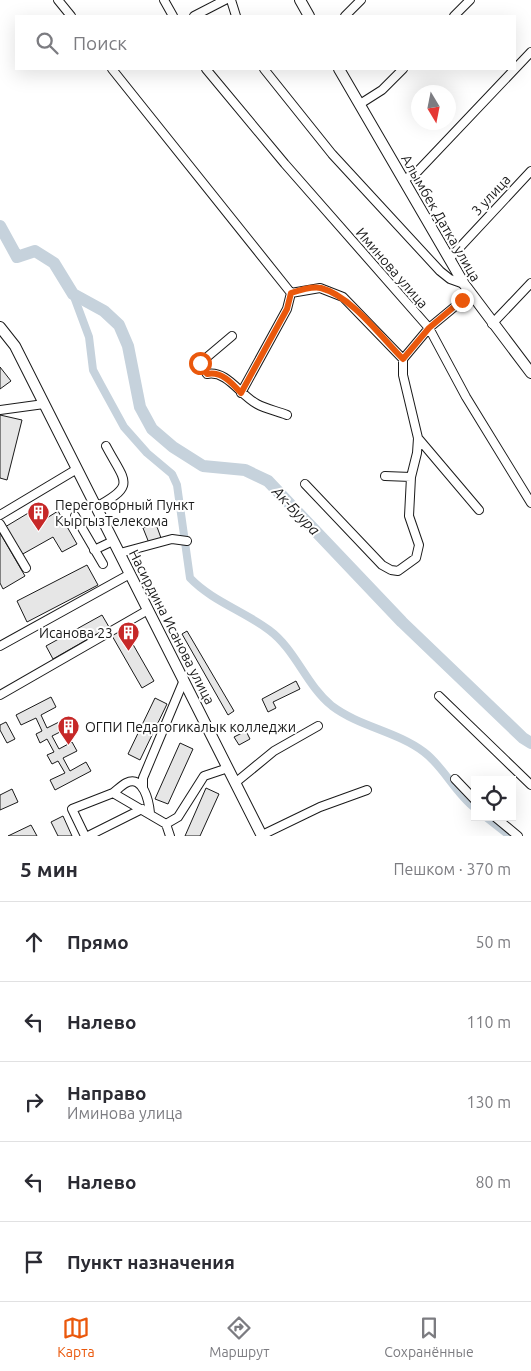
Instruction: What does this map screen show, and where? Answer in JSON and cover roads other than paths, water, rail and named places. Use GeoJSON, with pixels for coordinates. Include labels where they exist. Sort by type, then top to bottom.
{"type":"FeatureCollection","features":[{"type":"Feature","properties":{"kind":"main road"},"geometry":{"type":"LineString","coordinates":[[300,0],[308,15]]}},
{"type":"Feature","properties":{"kind":"main road","name":"Алымбек Датка улица"},"geometry":{"type":"LineString","coordinates":[[340,70],[470,294],[531,373]]}},
{"type":"Feature","properties":{"kind":"main road","name":"Насирдина Исанова улица"},"geometry":{"type":"LineString","coordinates":[[0,327],[15,346],[262,836]]}},
{"type":"Feature","properties":{"kind":"street"},"geometry":{"type":"LineString","coordinates":[[58,0],[70,15]]}},
{"type":"Feature","properties":{"kind":"street"},"geometry":{"type":"LineString","coordinates":[[164,0],[172,15]]}},
{"type":"Feature","properties":{"kind":"street"},"geometry":{"type":"LineString","coordinates":[[196,15],[225,0]]}},
{"type":"Feature","properties":{"kind":"street"},"geometry":{"type":"LineString","coordinates":[[231,0],[236,15]]}},
{"type":"Feature","properties":{"kind":"street"},"geometry":{"type":"LineString","coordinates":[[346,15],[360,0]]}},
{"type":"Feature","properties":{"kind":"street"},"geometry":{"type":"LineString","coordinates":[[455,15],[470,0]]}},
{"type":"Feature","properties":{"kind":"street"},"geometry":{"type":"LineString","coordinates":[[516,68],[531,52]]}},
{"type":"Feature","properties":{"kind":"street"},"geometry":{"type":"LineString","coordinates":[[113,70],[291,293]]}},
{"type":"Feature","properties":{"kind":"street","name":"Иминова улица"},"geometry":{"type":"LineString","coordinates":[[207,70],[285,164],[429,328],[466,397],[531,503]]}},
{"type":"Feature","properties":{"kind":"street"},"geometry":{"type":"LineString","coordinates":[[265,70],[332,154],[433,264],[450,280],[464,284]]}},
{"type":"Feature","properties":{"kind":"street"},"geometry":{"type":"LineString","coordinates":[[360,104],[382,90],[402,70]]}},
{"type":"Feature","properties":{"kind":"street"},"geometry":{"type":"LineString","coordinates":[[403,180],[417,172],[514,70]]}},
{"type":"Feature","properties":{"kind":"street","name":"3 улица"},"geometry":{"type":"LineString","coordinates":[[449,259],[531,171]]}},
{"type":"Feature","properties":{"kind":"street"},"geometry":{"type":"LineString","coordinates":[[492,324],[531,283]]}},
{"type":"Feature","properties":{"kind":"street"},"geometry":{"type":"LineString","coordinates":[[291,293],[320,288],[343,297],[403,359]]}},
{"type":"Feature","properties":{"kind":"street"},"geometry":{"type":"LineString","coordinates":[[241,393],[287,309],[291,293]]}},
{"type":"Feature","properties":{"kind":"street"},"geometry":{"type":"LineString","coordinates":[[305,484],[382,565],[391,570],[398,570],[416,558],[419,545],[409,516],[410,477],[417,453],[418,438],[403,375],[403,359],[429,328],[470,294]]}},
{"type":"Feature","properties":{"kind":"street"},"geometry":{"type":"LineString","coordinates":[[232,336],[200,363],[207,374],[213,373],[227,378],[241,393],[257,404],[287,415]]}},
{"type":"Feature","properties":{"kind":"street"},"geometry":{"type":"LineString","coordinates":[[0,410],[44,404]]}},
{"type":"Feature","properties":{"kind":"street"},"geometry":{"type":"LineString","coordinates":[[418,438],[479,510]]}},
{"type":"Feature","properties":{"kind":"street"},"geometry":{"type":"LineString","coordinates":[[96,507],[119,495],[123,487],[123,478],[106,446]]}},
{"type":"Feature","properties":{"kind":"street"},"geometry":{"type":"LineString","coordinates":[[0,515],[77,469]]}},
{"type":"Feature","properties":{"kind":"street"},"geometry":{"type":"LineString","coordinates":[[385,476],[410,477]]}},
{"type":"Feature","properties":{"kind":"street"},"geometry":{"type":"LineString","coordinates":[[75,516],[103,564]]}},
{"type":"Feature","properties":{"kind":"street"},"geometry":{"type":"LineString","coordinates":[[0,524],[26,568]]}},
{"type":"Feature","properties":{"kind":"street"},"geometry":{"type":"LineString","coordinates":[[120,553],[172,539],[186,541]]}},
{"type":"Feature","properties":{"kind":"street"},"geometry":{"type":"LineString","coordinates":[[94,550],[113,541]]}},
{"type":"Feature","properties":{"kind":"street"},"geometry":{"type":"LineString","coordinates":[[0,646],[130,574]]}},
{"type":"Feature","properties":{"kind":"street"},"geometry":{"type":"LineString","coordinates":[[0,696],[148,610]]}},
{"type":"Feature","properties":{"kind":"street"},"geometry":{"type":"LineString","coordinates":[[143,788],[143,778],[184,680]]}},
{"type":"Feature","properties":{"kind":"street"},"geometry":{"type":"LineString","coordinates":[[439,696],[531,785]]}},
{"type":"Feature","properties":{"kind":"street"},"geometry":{"type":"LineString","coordinates":[[235,783],[274,751],[318,726]]}},
{"type":"Feature","properties":{"kind":"street"},"geometry":{"type":"LineString","coordinates":[[166,824],[178,817],[204,776],[228,768]]}},
{"type":"Feature","properties":{"kind":"street"},"geometry":{"type":"LineString","coordinates":[[455,779],[471,796]]}},
{"type":"Feature","properties":{"kind":"street"},"geometry":{"type":"LineString","coordinates":[[142,809],[87,836],[72,809],[113,793],[128,782],[134,782],[143,788],[148,796],[150,814]]}},
{"type":"Feature","properties":{"kind":"street"},"geometry":{"type":"LineString","coordinates":[[262,836],[320,807],[368,790]]}},
{"type":"Feature","properties":{"kind":"street"},"geometry":{"type":"LineString","coordinates":[[113,793],[166,824],[170,836]]}},
{"type":"Feature","properties":{"kind":"street"},"geometry":{"type":"LineString","coordinates":[[500,821],[518,836]]}},
{"type":"Feature","properties":{"kind":"waterway","name":"Ак-Буура"},"geometry":{"type":"LineString","coordinates":[[0,226],[17,257],[35,251],[54,263],[73,294],[104,311],[119,325],[128,346],[140,407],[152,429],[173,447],[203,466],[245,470],[268,481],[402,622],[523,738],[531,743]]}},
{"type":"Feature","properties":{"kind":"waterway"},"geometry":{"type":"LineString","coordinates":[[73,294],[89,337],[93,370],[101,385],[124,427],[147,453],[172,474],[177,485],[190,578],[218,600],[259,623],[278,638],[287,647],[315,688],[332,706],[354,719],[402,739],[424,752],[438,765],[461,795],[471,805]]}},
{"type":"Feature","properties":{"kind":"waterway"},"geometry":{"type":"LineString","coordinates":[[491,821],[510,836]]}},
{"type":"Feature","properties":{"kind":"place","name":"Переговорный Пункт КыргызТелекома"},"geometry":{"type":"Point","coordinates":[39,532]}},
{"type":"Feature","properties":{"kind":"place","name":"Исанова 23"},"geometry":{"type":"Point","coordinates":[129,652]}},
{"type":"Feature","properties":{"kind":"place","name":"ОГПИ Педагогикалык колледжи"},"geometry":{"type":"Point","coordinates":[69,746]}}]}
